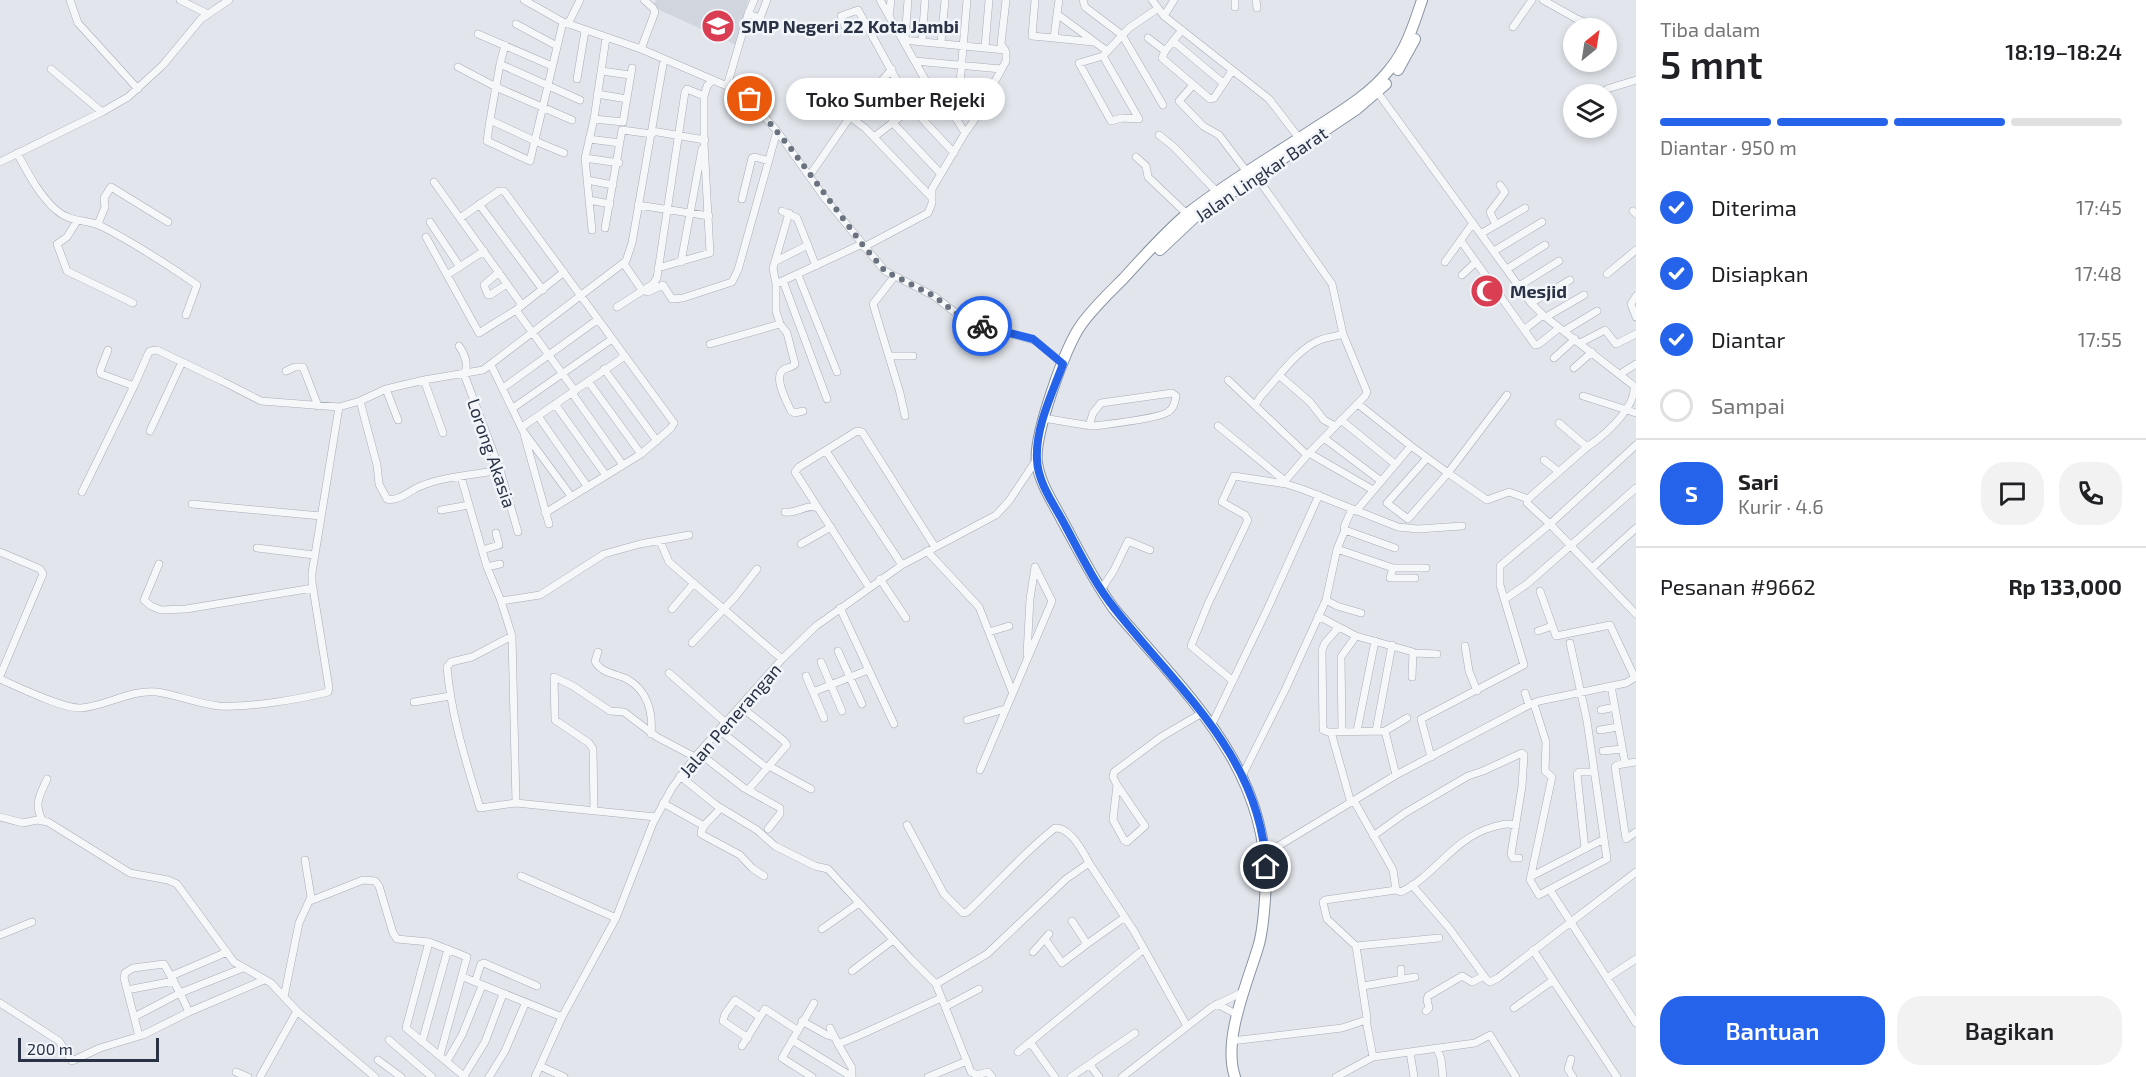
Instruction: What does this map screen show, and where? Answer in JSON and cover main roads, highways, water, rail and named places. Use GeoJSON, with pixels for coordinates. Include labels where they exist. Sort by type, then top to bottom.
{"type":"FeatureCollection","features":[{"type":"Feature","properties":{"kind":"highway","name":"Jalan Lingkar Barat"},"geometry":{"type":"LineString","coordinates":[[1285,153],[1299,138],[1360,97],[1390,69],[1411,31],[1422,0]]}},
{"type":"Feature","properties":{"kind":"highway","name":"Jalan Lingkar Barat"},"geometry":{"type":"LineString","coordinates":[[1235,1077],[1231,1062],[1231,1041],[1262,931],[1267,880],[1260,822],[1229,750],[1212,724],[1114,609],[1101,590],[1047,491],[1039,472],[1037,459],[1043,418],[1078,329],[1091,312],[1187,214],[1217,192],[1252,174],[1377,93],[1397,71],[1408,54],[1429,0]]}},
{"type":"Feature","properties":{"kind":"highway","name":"Jalan Lingkar Barat"},"geometry":{"type":"LineString","coordinates":[[1074,338],[1082,333],[1184,225],[1252,174]]}},
{"type":"Feature","properties":{"kind":"place","name":"SMP Negeri 22 Kota Jambi"},"geometry":{"type":"Point","coordinates":[718,26]}},
{"type":"Feature","properties":{"kind":"place","name":"Toko Sumber Rejeki"},"geometry":{"type":"Point","coordinates":[750,99]}},
{"type":"Feature","properties":{"kind":"place","name":"Mesjid"},"geometry":{"type":"Point","coordinates":[1487,291]}}]}
